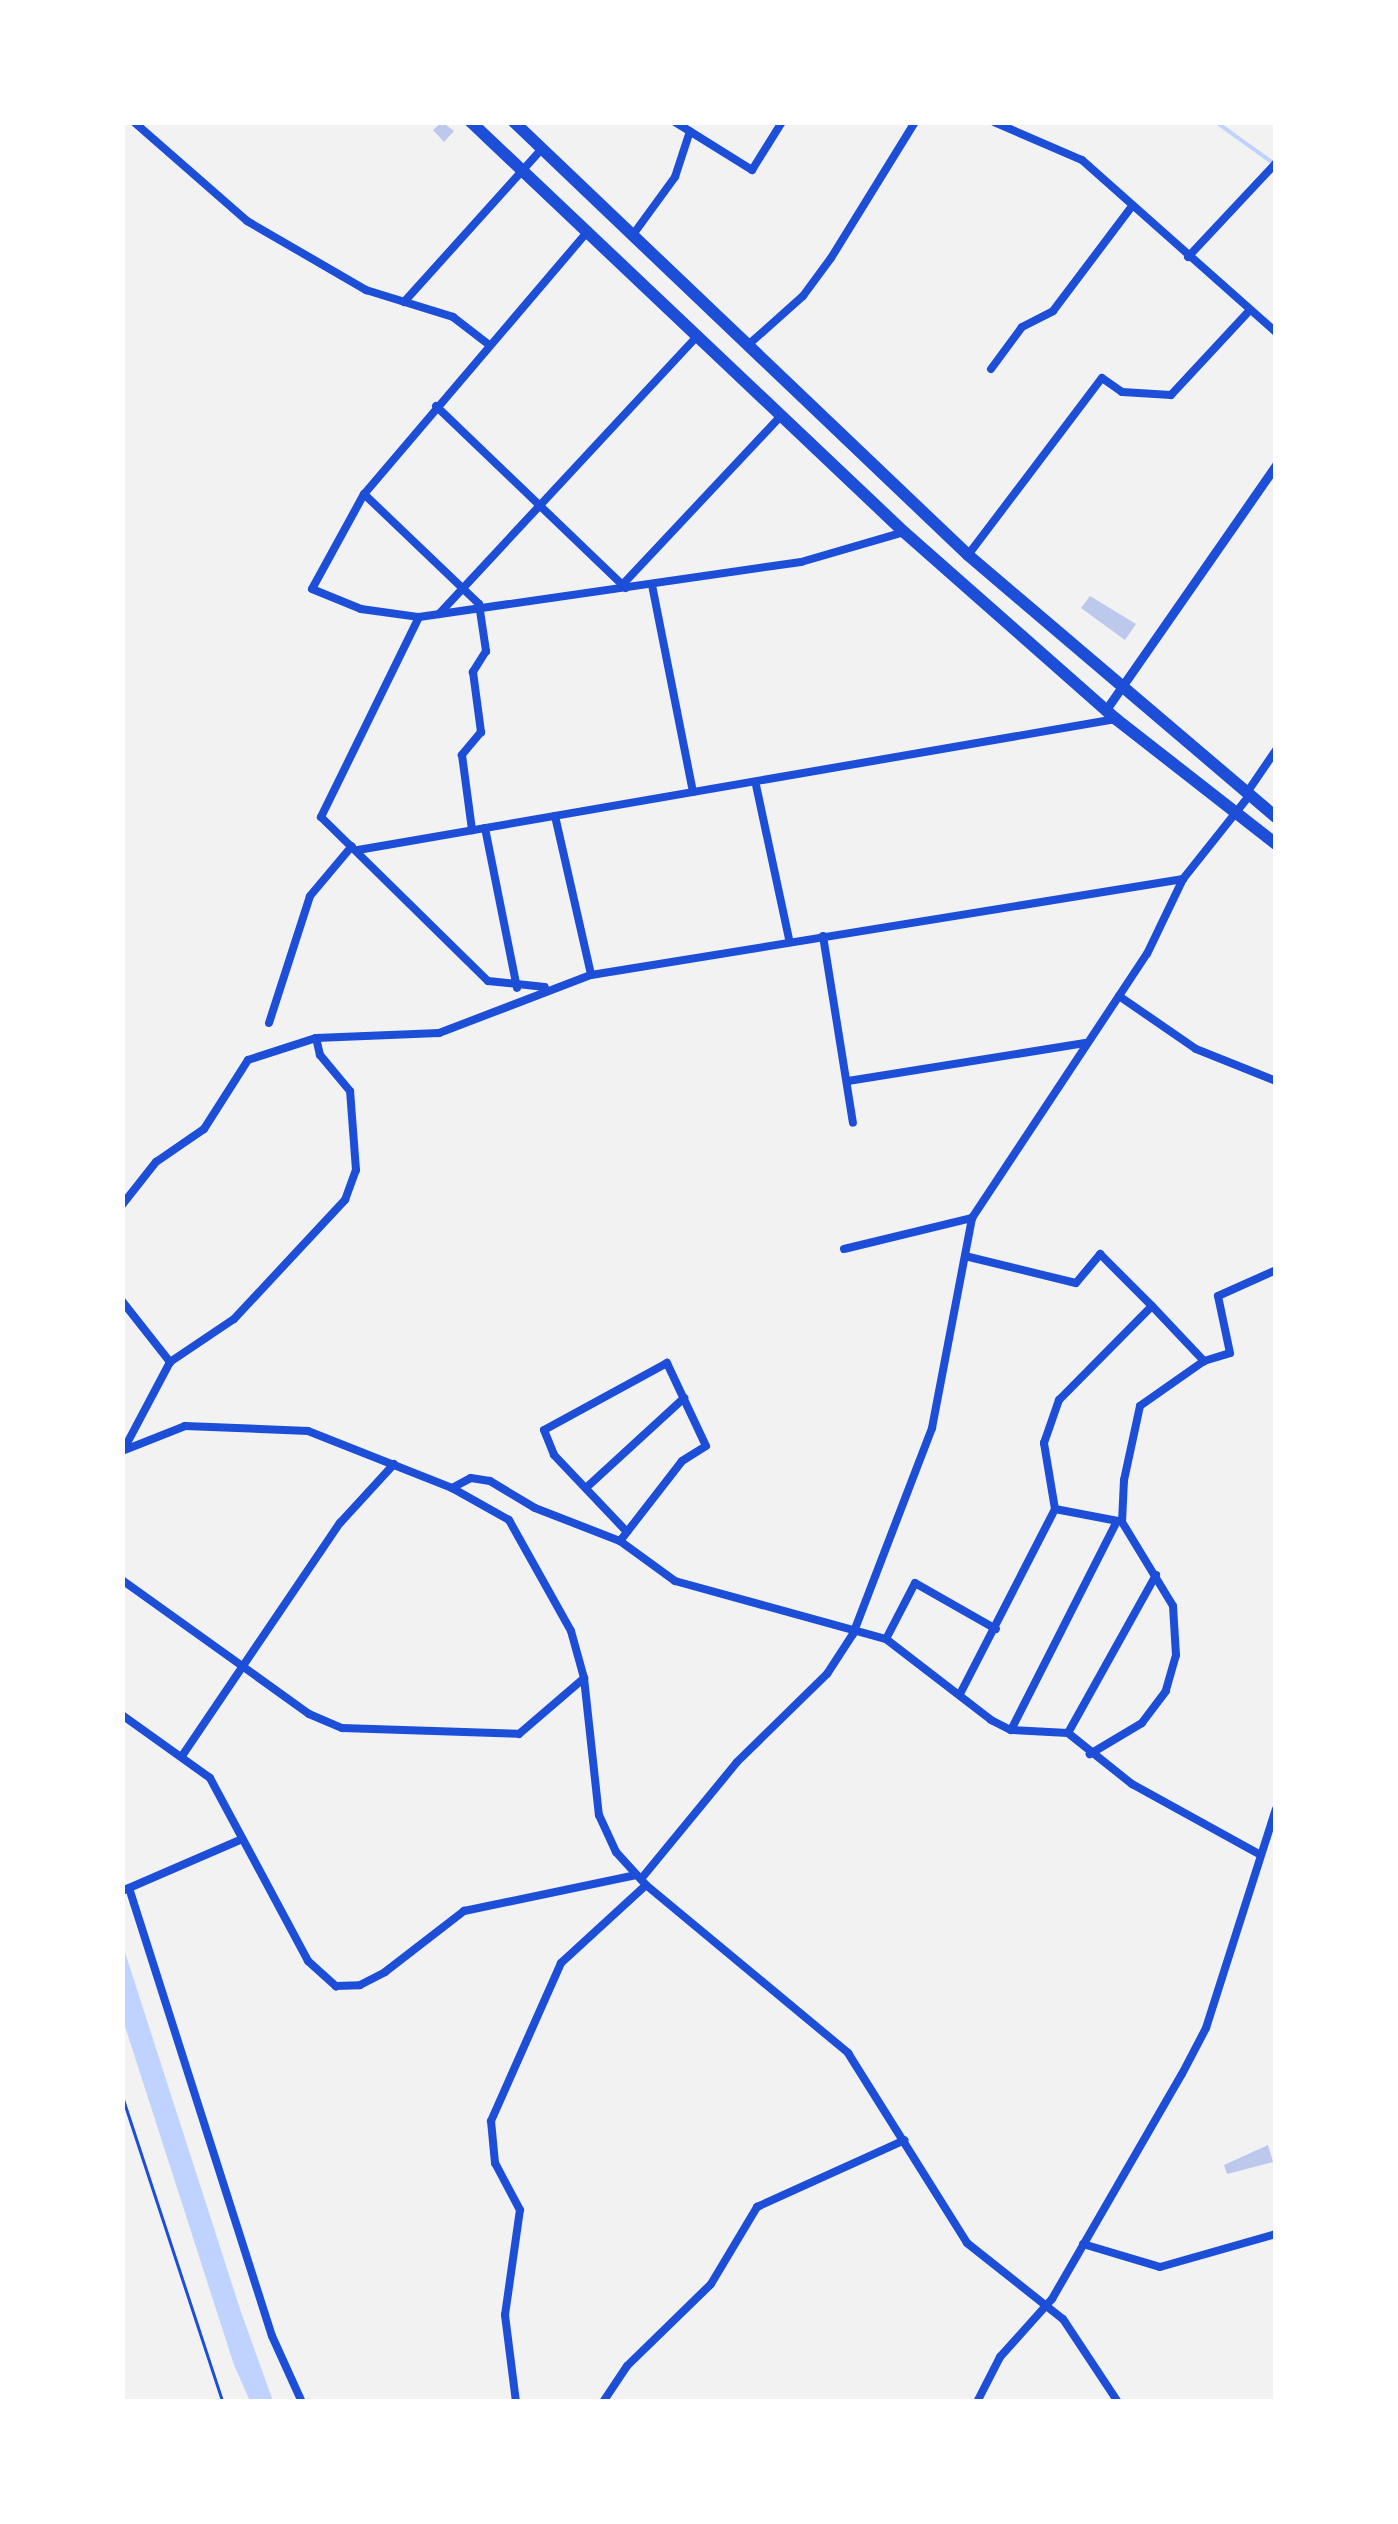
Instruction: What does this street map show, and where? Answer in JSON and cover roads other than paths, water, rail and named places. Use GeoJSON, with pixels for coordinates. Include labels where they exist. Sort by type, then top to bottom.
{"type":"FeatureCollection","features":[{"type":"Feature","properties":{"kind":"highway"},"geometry":{"type":"LineString","coordinates":[[472,122],[904,532],[1111,715],[1276,844]]}},
{"type":"Feature","properties":{"kind":"highway"},"geometry":{"type":"LineString","coordinates":[[514,122],[968,555],[1122,692],[1276,817]]}},
{"type":"Feature","properties":{"kind":"street"},"geometry":{"type":"LineString","coordinates":[[134,122],[247,221],[366,290],[453,317],[488,344]]}},
{"type":"Feature","properties":{"kind":"street"},"geometry":{"type":"LineString","coordinates":[[675,122],[752,170],[782,122]]}},
{"type":"Feature","properties":{"kind":"street"},"geometry":{"type":"LineString","coordinates":[[632,236],[676,177],[693,132],[704,122]]}},
{"type":"Feature","properties":{"kind":"street"},"geometry":{"type":"LineString","coordinates":[[748,345],[803,296],[831,258],[914,122]]}},
{"type":"Feature","properties":{"kind":"street"},"geometry":{"type":"LineString","coordinates":[[994,122],[1065,148],[1276,332]]}},
{"type":"Feature","properties":{"kind":"street"},"geometry":{"type":"LineString","coordinates":[[404,302],[541,150]]}},
{"type":"Feature","properties":{"kind":"street"},"geometry":{"type":"LineString","coordinates":[[1188,257],[1273,166]]}},
{"type":"Feature","properties":{"kind":"street"},"geometry":{"type":"LineString","coordinates":[[991,368],[1022,327],[1055,310],[1132,206]]}},
{"type":"Feature","properties":{"kind":"street"},"geometry":{"type":"LineString","coordinates":[[588,232],[488,344],[364,494],[312,589],[361,609],[419,617],[802,562],[904,532]]}},
{"type":"Feature","properties":{"kind":"street"},"geometry":{"type":"LineString","coordinates":[[968,555],[1102,378],[1122,392],[1171,395],[1249,310]]}},
{"type":"Feature","properties":{"kind":"street"},"geometry":{"type":"LineString","coordinates":[[439,614],[697,336]]}},
{"type":"Feature","properties":{"kind":"street"},"geometry":{"type":"LineString","coordinates":[[436,406],[625,585]]}},
{"type":"Feature","properties":{"kind":"street"},"geometry":{"type":"LineString","coordinates":[[625,585],[781,416]]}},
{"type":"Feature","properties":{"kind":"street"},"geometry":{"type":"LineString","coordinates":[[270,1023],[310,896],[355,848],[756,785],[1111,715],[1122,692],[1276,465]]}},
{"type":"Feature","properties":{"kind":"street"},"geometry":{"type":"LineString","coordinates":[[364,494],[463,588],[479,611],[486,650],[473,672],[481,732],[462,755],[472,830]]}},
{"type":"Feature","properties":{"kind":"street"},"geometry":{"type":"LineString","coordinates":[[652,584],[693,792]]}},
{"type":"Feature","properties":{"kind":"street"},"geometry":{"type":"LineString","coordinates":[[419,617],[321,817],[488,981],[518,988],[550,986]]}},
{"type":"Feature","properties":{"kind":"street"},"geometry":{"type":"LineString","coordinates":[[516,2402],[505,2315],[520,2210],[495,2163],[491,2121],[561,1963],[641,1880],[736,1762],[826,1674],[854,1634],[932,1428],[972,1218],[1119,996],[1183,879],[1234,814],[1276,750]]}},
{"type":"Feature","properties":{"kind":"street"},"geometry":{"type":"LineString","coordinates":[[756,785],[790,939]]}},
{"type":"Feature","properties":{"kind":"street"},"geometry":{"type":"LineString","coordinates":[[555,816],[591,975]]}},
{"type":"Feature","properties":{"kind":"street"},"geometry":{"type":"LineString","coordinates":[[485,828],[518,988]]}},
{"type":"Feature","properties":{"kind":"street"},"geometry":{"type":"LineString","coordinates":[[122,1205],[156,1162],[204,1129],[248,1060],[316,1038],[439,1033],[550,986],[591,975],[790,939],[1183,879]]}},
{"type":"Feature","properties":{"kind":"street"},"geometry":{"type":"LineString","coordinates":[[823,936],[853,1123]]}},
{"type":"Feature","properties":{"kind":"street"},"geometry":{"type":"LineString","coordinates":[[1119,996],[1196,1048],[1276,1081]]}},
{"type":"Feature","properties":{"kind":"street"},"geometry":{"type":"LineString","coordinates":[[123,1451],[170,1362],[234,1318],[345,1200],[356,1170],[350,1091],[320,1054],[316,1038]]}},
{"type":"Feature","properties":{"kind":"street"},"geometry":{"type":"LineString","coordinates":[[848,1081],[1086,1043]]}},
{"type":"Feature","properties":{"kind":"street"},"geometry":{"type":"LineString","coordinates":[[844,1249],[972,1218]]}},
{"type":"Feature","properties":{"kind":"street"},"geometry":{"type":"LineString","coordinates":[[965,1256],[1076,1284],[1100,1254],[1204,1361]]}},
{"type":"Feature","properties":{"kind":"street"},"geometry":{"type":"LineString","coordinates":[[1010,1730],[1120,1521],[1140,1406],[1204,1361],[1230,1353],[1218,1296],[1276,1270]]}},
{"type":"Feature","properties":{"kind":"street"},"geometry":{"type":"LineString","coordinates":[[122,1301],[170,1362]]}},
{"type":"Feature","properties":{"kind":"street"},"geometry":{"type":"LineString","coordinates":[[960,1694],[1055,1509],[1044,1444],[1058,1400],[1152,1306]]}},
{"type":"Feature","properties":{"kind":"street"},"geometry":{"type":"LineString","coordinates":[[620,1541],[627,1532],[682,1461],[706,1446],[667,1363],[544,1430],[554,1455],[627,1532]]}},
{"type":"Feature","properties":{"kind":"street"},"geometry":{"type":"LineString","coordinates":[[587,1487],[684,1398]]}},
{"type":"Feature","properties":{"kind":"street"},"geometry":{"type":"LineString","coordinates":[[123,1451],[166,1431],[228,1424],[319,1434],[452,1488],[509,1520],[571,1630],[584,1678],[599,1815],[641,1880],[848,2053],[967,2244],[1074,2331],[1118,2402]]}},
{"type":"Feature","properties":{"kind":"street"},"geometry":{"type":"LineString","coordinates":[[182,1756],[340,1523],[394,1464]]}},
{"type":"Feature","properties":{"kind":"street"},"geometry":{"type":"LineString","coordinates":[[452,1488],[471,1478],[490,1481],[536,1508],[620,1541],[676,1581],[854,1634],[886,1639],[1010,1730],[1068,1733],[1090,1754],[1259,1854]]}},
{"type":"Feature","properties":{"kind":"street"},"geometry":{"type":"LineString","coordinates":[[1055,1509],[1120,1521],[1156,1574],[1172,1606],[1177,1636],[1166,1691],[1135,1730],[1090,1754]]}},
{"type":"Feature","properties":{"kind":"street"},"geometry":{"type":"LineString","coordinates":[[1068,1733],[1156,1574]]}},
{"type":"Feature","properties":{"kind":"street"},"geometry":{"type":"LineString","coordinates":[[122,1580],[308,1714],[342,1728],[414,1735],[519,1734],[584,1678]]}},
{"type":"Feature","properties":{"kind":"street"},"geometry":{"type":"LineString","coordinates":[[886,1639],[915,1583],[996,1628]]}},
{"type":"Feature","properties":{"kind":"street"},"geometry":{"type":"LineString","coordinates":[[122,1715],[182,1756],[218,1789],[308,1961],[325,1979],[344,1987],[386,1972],[464,1911],[641,1880]]}},
{"type":"Feature","properties":{"kind":"street"},"geometry":{"type":"LineString","coordinates":[[977,2402],[1000,2357],[1047,2306],[1206,2028],[1276,1809]]}},
{"type":"Feature","properties":{"kind":"street"},"geometry":{"type":"LineString","coordinates":[[242,1839],[126,1889],[272,2336],[302,2402]]}},
{"type":"Feature","properties":{"kind":"street"},"geometry":{"type":"LineString","coordinates":[[603,2402],[627,2366],[711,2284],[756,2207],[905,2140]]}},
{"type":"Feature","properties":{"kind":"street"},"geometry":{"type":"LineString","coordinates":[[1082,2244],[1160,2267],[1276,2234]]}},
{"type":"Feature","properties":{"kind":"water"},"geometry":{"type":"Polygon","coordinates":[[[122,1943],[273,2401],[250,2401],[234,2365],[123,2020],[122,1943]]]}},
{"type":"Feature","properties":{"kind":"waterway"},"geometry":{"type":"LineString","coordinates":[[1216,122],[1273,163]]}}]}
